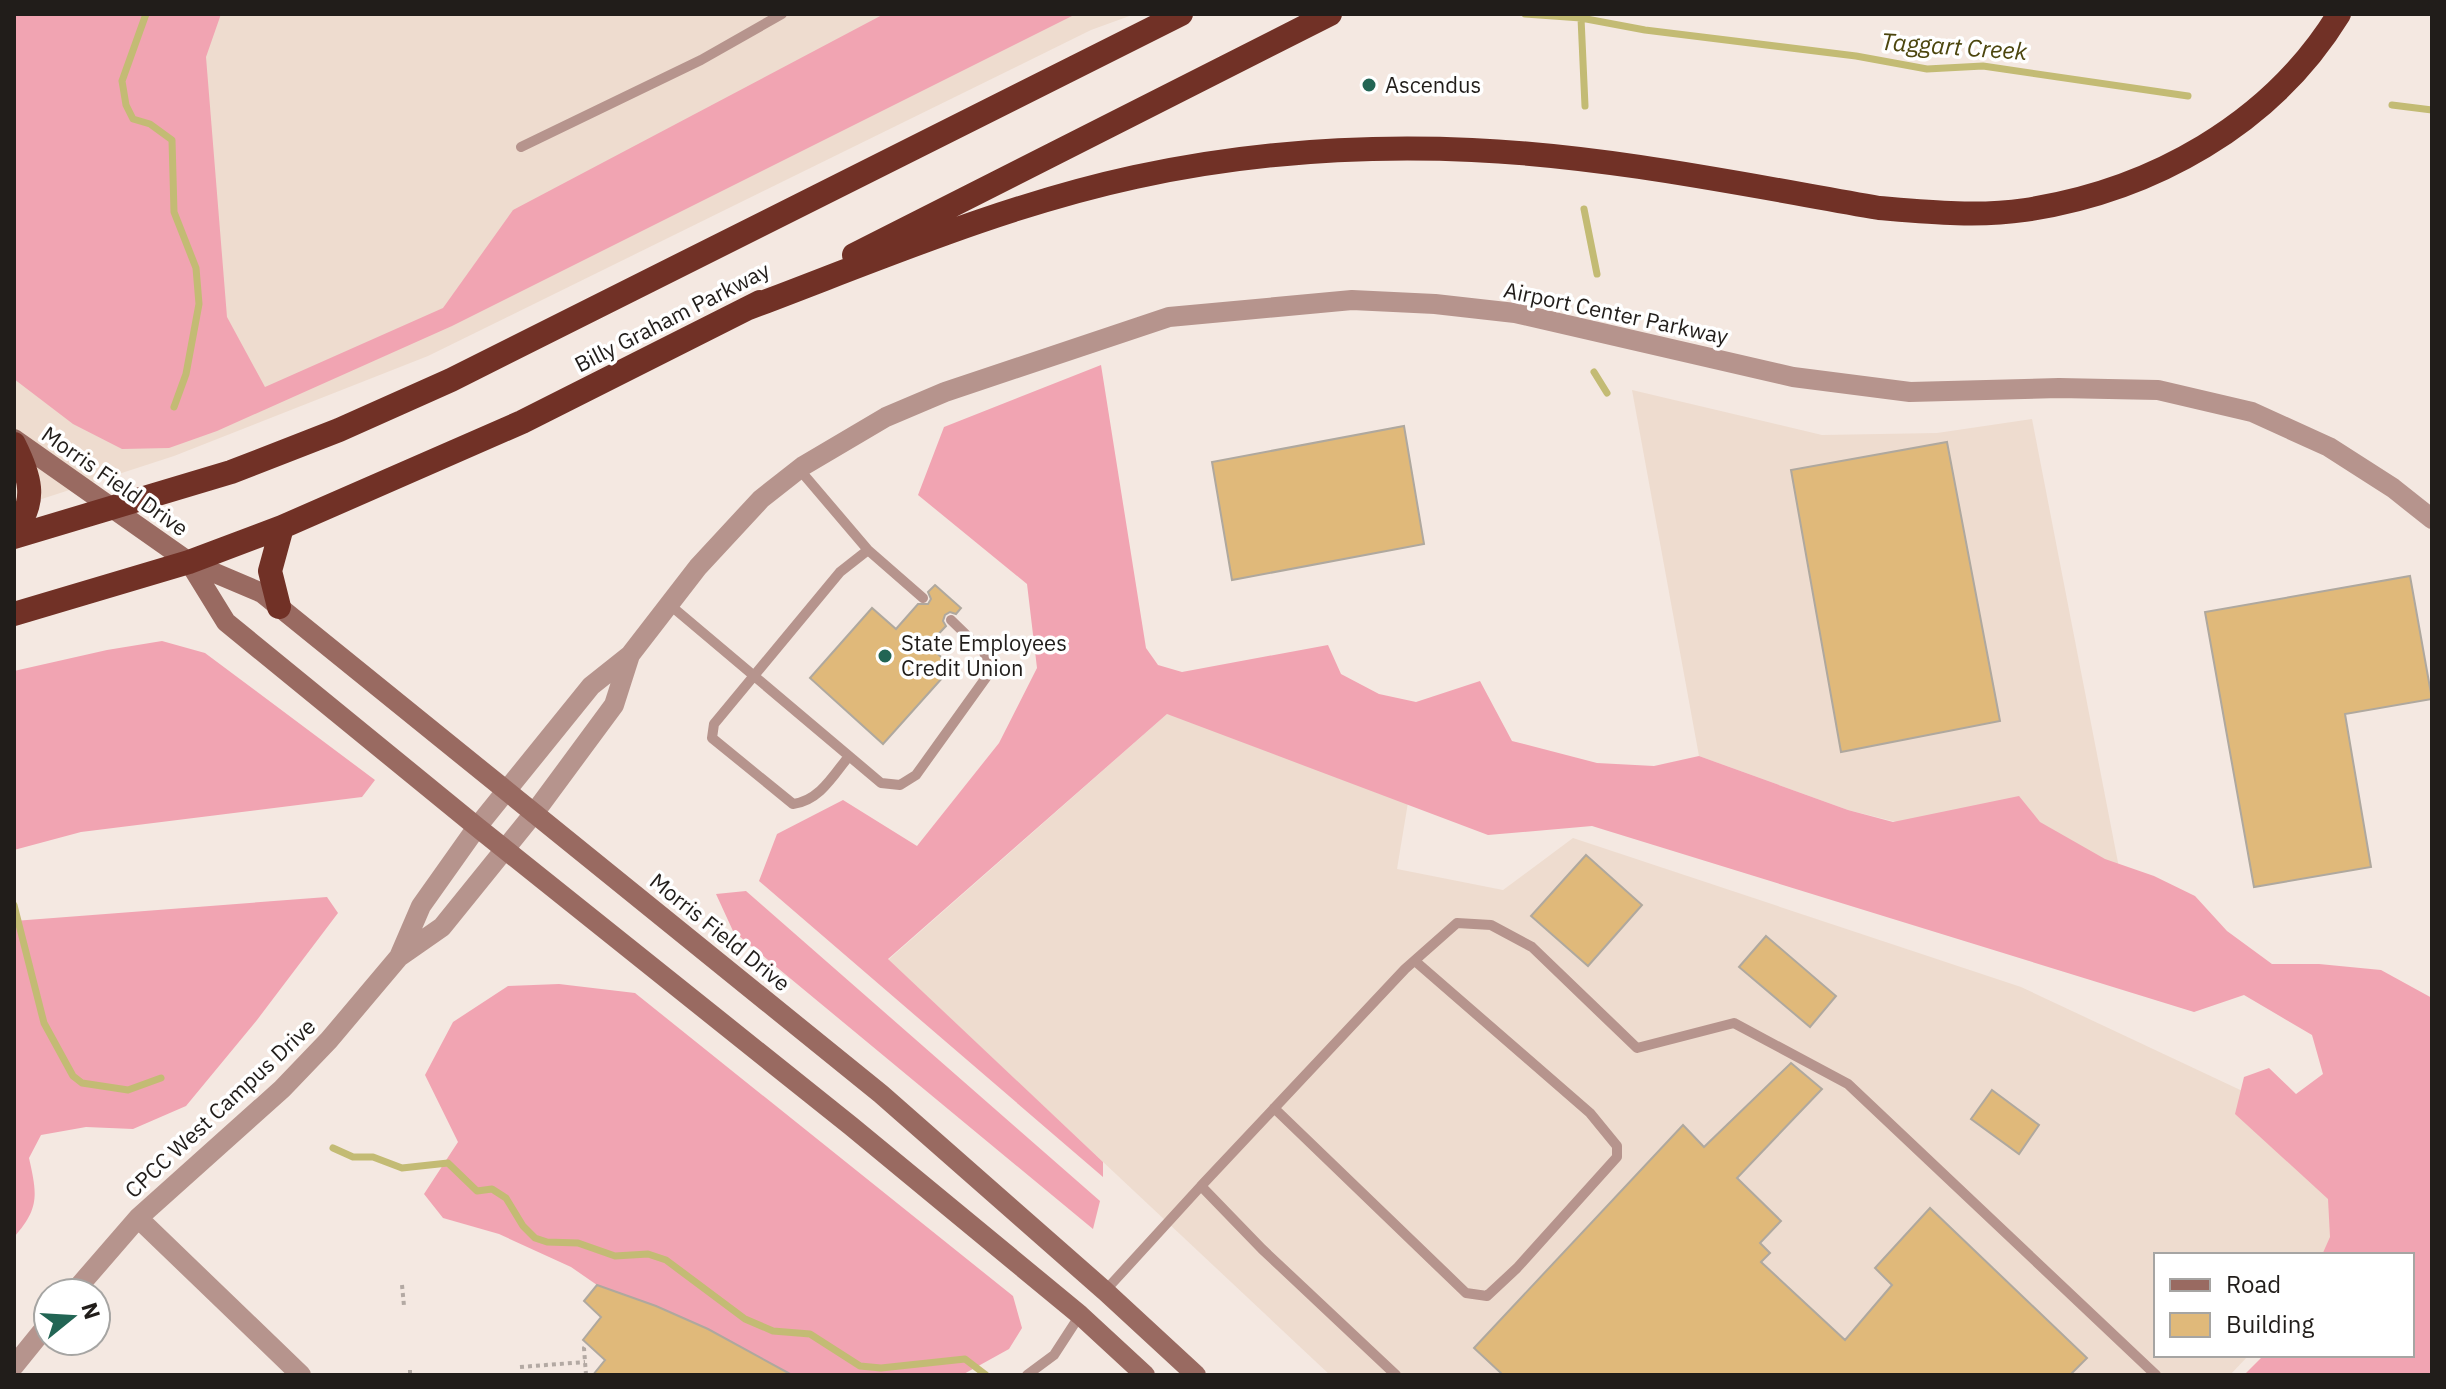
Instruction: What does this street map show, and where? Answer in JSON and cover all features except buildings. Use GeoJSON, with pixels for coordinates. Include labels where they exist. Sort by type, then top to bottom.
{"type":"FeatureCollection","features":[{"type":"Feature","properties":{"kind":"highway"},"geometry":{"type":"LineString","coordinates":[[1087,60],[1165,14]]}},
{"type":"Feature","properties":{"kind":"highway","name":"Billy Graham Parkway"},"geometry":{"type":"LineString","coordinates":[[14,537],[231,472],[339,430],[451,380],[1181,14]]}},
{"type":"Feature","properties":{"kind":"highway","name":"Billy Graham Parkway"},"geometry":{"type":"LineString","coordinates":[[14,614],[189,562],[282,527],[522,422],[1330,14]]}},
{"type":"Feature","properties":{"kind":"highway"},"geometry":{"type":"LineString","coordinates":[[746,309],[1029,204],[1135,177],[1229,160],[1306,152],[1433,149],[1563,158],[1879,208],[1931,213],[2023,210],[2078,200],[2159,172],[2205,147],[2247,117],[2286,82],[2339,14]]}},
{"type":"Feature","properties":{"kind":"highway"},"geometry":{"type":"LineString","coordinates":[[14,442],[26,467],[31,493],[25,515],[14,529]]}},
{"type":"Feature","properties":{"kind":"highway"},"geometry":{"type":"LineString","coordinates":[[279,607],[270,571],[282,527]]}},
{"type":"Feature","properties":{"kind":"street","name":"Airport Center Parkway"},"geometry":{"type":"LineString","coordinates":[[477,827],[591,686],[630,655],[698,567],[761,499],[799,469],[886,417],[945,392],[1169,317],[1352,300],[1435,304],[1515,313],[1793,377],[1910,392],[2059,388],[2158,390],[2252,412],[2329,447],[2393,488],[2432,519]]}},
{"type":"Feature","properties":{"kind":"street","name":"Morris Field Drive"},"geometry":{"type":"LineString","coordinates":[[14,442],[189,562],[262,593],[881,1094],[1196,1375]]}},
{"type":"Feature","properties":{"kind":"street","name":"Morris Field Drive"},"geometry":{"type":"LineString","coordinates":[[189,562],[226,622],[851,1126],[1080,1315],[1145,1375]]}},
{"type":"Feature","properties":{"kind":"street","name":"Airport Center Parkway"},"geometry":{"type":"LineString","coordinates":[[535,812],[614,705],[630,655]]}},
{"type":"Feature","properties":{"kind":"street","name":"CPCC West Campus Drive"},"geometry":{"type":"LineString","coordinates":[[87,1277],[138,1218],[282,1089],[329,1040],[399,957],[442,927],[535,812]]}},
{"type":"Feature","properties":{"kind":"street","name":"CPCC West Campus Drive"},"geometry":{"type":"LineString","coordinates":[[399,957],[421,906],[477,827]]}},
{"type":"Feature","properties":{"kind":"street"},"geometry":{"type":"LineString","coordinates":[[138,1218],[301,1375]]}},
{"type":"Feature","properties":{"kind":"street"},"geometry":{"type":"LineString","coordinates":[[1080,1315],[1105,1291]]}},
{"type":"Feature","properties":{"kind":"street"},"geometry":{"type":"LineString","coordinates":[[14,1366],[32,1344]]}},
{"type":"Feature","properties":{"kind":"lane"},"geometry":{"type":"LineString","coordinates":[[521,147],[701,60],[782,14]]}},
{"type":"Feature","properties":{"kind":"lane"},"geometry":{"type":"LineString","coordinates":[[799,469],[868,550],[923,598]]}},
{"type":"Feature","properties":{"kind":"lane"},"geometry":{"type":"LineString","coordinates":[[849,756],[817,796],[793,804],[712,738],[714,724],[840,572],[868,550]]}},
{"type":"Feature","properties":{"kind":"lane"},"geometry":{"type":"LineString","coordinates":[[670,605],[881,783],[900,785],[916,775],[990,672],[984,652],[951,620]]}},
{"type":"Feature","properties":{"kind":"lane"},"geometry":{"type":"LineString","coordinates":[[1105,1291],[1415,961],[1457,923],[1491,925],[1532,947],[1637,1048],[1734,1023],[1848,1084],[2156,1375]]}},
{"type":"Feature","properties":{"kind":"lane"},"geometry":{"type":"LineString","coordinates":[[1274,1108],[1466,1293],[1487,1296],[1517,1268],[1617,1157],[1617,1146],[1590,1113],[1415,961]]}},
{"type":"Feature","properties":{"kind":"lane"},"geometry":{"type":"LineString","coordinates":[[1201,1186],[1262,1249],[1396,1375]]}},
{"type":"Feature","properties":{"kind":"lane"},"geometry":{"type":"LineString","coordinates":[[1027,1375],[1054,1355],[1080,1315]]}},
{"type":"Feature","properties":{"kind":"path"},"geometry":{"type":"LineString","coordinates":[[402,1285],[404,1306]]}},
{"type":"Feature","properties":{"kind":"path"},"geometry":{"type":"LineString","coordinates":[[586,1375],[584,1348],[587,1344]]}},
{"type":"Feature","properties":{"kind":"path"},"geometry":{"type":"LineString","coordinates":[[520,1367],[585,1362]]}},
{"type":"Feature","properties":{"kind":"shaded area"},"geometry":{"type":"Polygon","coordinates":[[[14,14],[1135,14],[1091,30],[428,356],[174,456],[14,508],[14,14]]]}},
{"type":"Feature","properties":{"kind":"shaded area"},"geometry":{"type":"Polygon","coordinates":[[[14,14],[221,14],[206,57],[227,317],[265,387],[443,308],[513,210],[884,14],[1076,14],[452,326],[217,431],[169,448],[122,449],[73,424],[14,379],[14,14]]]}},
{"type":"Feature","properties":{"kind":"shaded area"},"geometry":{"type":"Polygon","coordinates":[[[1101,365],[1146,648],[1158,665],[1182,672],[1328,645],[1341,674],[1379,694],[1416,702],[1480,681],[1512,741],[1597,763],[1654,766],[1699,756],[1848,810],[1893,822],[2019,796],[2040,822],[2105,859],[2154,876],[2195,896],[2227,931],[2272,964],[2319,964],[2381,970],[2432,998],[2432,1375],[2244,1375],[2262,1357],[2414,1357],[2414,1253],[2323,1253],[2330,1237],[2328,1199],[2235,1114],[2244,1077],[2269,1068],[2296,1094],[2323,1074],[2312,1035],[2244,995],[2194,1012],[1592,826],[1488,835],[1167,714],[888,959],[1103,1162],[1103,1177],[759,881],[777,834],[843,800],[917,846],[999,743],[1037,668],[1027,584],[918,495],[944,427],[1101,365]]]}},
{"type":"Feature","properties":{"kind":"shaded area"},"geometry":{"type":"Polygon","coordinates":[[[1632,390],[1822,435],[1937,433],[2032,419],[2121,878],[1848,810],[1699,756],[1632,390]]]}},
{"type":"Feature","properties":{"kind":"shaded area"},"geometry":{"type":"Polygon","coordinates":[[[162,641],[205,653],[375,780],[362,797],[81,832],[14,850],[14,671],[162,641]]]}},
{"type":"Feature","properties":{"kind":"shaded area"},"geometry":{"type":"Polygon","coordinates":[[[1167,714],[1414,766],[1397,869],[1503,890],[1573,838],[2021,987],[2251,1095],[2372,1222],[2344,1253],[2154,1253],[2154,1357],[2247,1357],[2230,1375],[1330,1375],[888,960],[1167,714]]]}},
{"type":"Feature","properties":{"kind":"shaded area"},"geometry":{"type":"Polygon","coordinates":[[[746,891],[1100,1201],[1093,1229],[733,931],[716,894],[746,891]]]}},
{"type":"Feature","properties":{"kind":"shaded area"},"geometry":{"type":"Polygon","coordinates":[[[327,897],[338,913],[257,1020],[186,1106],[133,1129],[86,1127],[41,1135],[29,1158],[35,1191],[32,1209],[14,1237],[14,921],[327,897]]]}},
{"type":"Feature","properties":{"kind":"shaded area"},"geometry":{"type":"Polygon","coordinates":[[[559,984],[635,993],[1013,1296],[1022,1328],[1009,1349],[962,1375],[787,1375],[708,1329],[597,1285],[571,1267],[499,1234],[443,1218],[424,1194],[458,1142],[425,1075],[453,1022],[508,986],[559,984]]]}},
{"type":"Feature","properties":{"kind":"waterway","name":"Taggart Creek"},"geometry":{"type":"LineString","coordinates":[[146,14],[122,81],[126,105],[133,119],[150,124],[172,140],[174,212],[196,268],[199,304],[186,374],[174,407]]}},
{"type":"Feature","properties":{"kind":"waterway","name":"Taggart Creek"},"geometry":{"type":"LineString","coordinates":[[1525,14],[1581,18],[1645,30],[1856,56],[1927,69],[1983,66],[2188,96]]}},
{"type":"Feature","properties":{"kind":"waterway"},"geometry":{"type":"LineString","coordinates":[[1581,18],[1585,106]]}},
{"type":"Feature","properties":{"kind":"waterway","name":"Taggart Creek"},"geometry":{"type":"LineString","coordinates":[[2392,105],[2432,110]]}},
{"type":"Feature","properties":{"kind":"waterway"},"geometry":{"type":"LineString","coordinates":[[1584,209],[1597,274]]}},
{"type":"Feature","properties":{"kind":"waterway"},"geometry":{"type":"LineString","coordinates":[[1594,372],[1607,393]]}},
{"type":"Feature","properties":{"kind":"waterway"},"geometry":{"type":"LineString","coordinates":[[14,905],[44,1023],[73,1076],[82,1083],[128,1090],[161,1078]]}},
{"type":"Feature","properties":{"kind":"waterway"},"geometry":{"type":"LineString","coordinates":[[333,1148],[353,1157],[373,1157],[402,1168],[448,1163],[477,1191],[492,1189],[506,1198],[523,1226],[535,1238],[547,1242],[578,1243],[615,1256],[648,1254],[666,1260],[745,1319],[773,1331],[810,1334],[860,1366],[881,1368],[965,1359],[986,1375]]}},
{"type":"Feature","properties":{"kind":"place","name":"Ascendus"},"geometry":{"type":"Point","coordinates":[1369,85]}},
{"type":"Feature","properties":{"kind":"place","name":"State Employees Credit Union"},"geometry":{"type":"Point","coordinates":[885,656]}}]}
